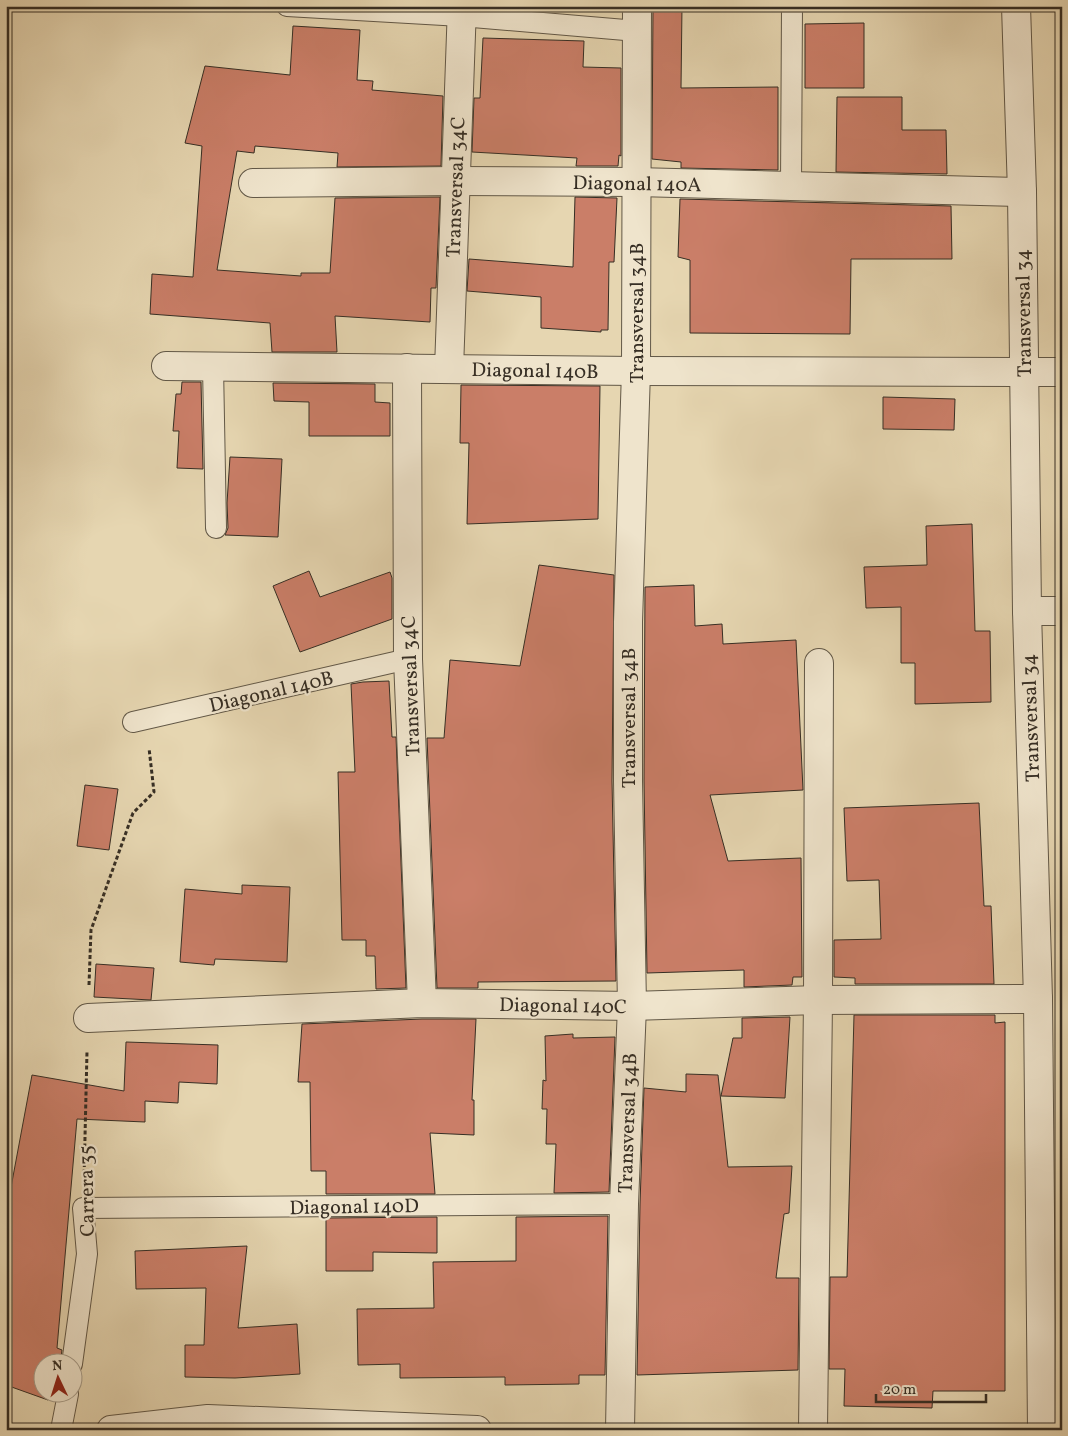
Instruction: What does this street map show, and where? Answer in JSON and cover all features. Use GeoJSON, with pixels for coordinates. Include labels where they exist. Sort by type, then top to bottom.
{"type":"FeatureCollection","features":[{"type":"Feature","properties":{"kind":"street","name":"Transversal 34"},"geometry":{"type":"LineString","coordinates":[[1016,6],[1022,192],[1027,611],[1038,999],[1042,1430]]}},
{"type":"Feature","properties":{"kind":"street","name":"Transversal 34C"},"geometry":{"type":"LineString","coordinates":[[449,368],[461,11]]}},
{"type":"Feature","properties":{"kind":"street","name":"Transversal 34B"},"geometry":{"type":"LineString","coordinates":[[620,1430],[624,1204],[632,1006],[628,781],[628,622],[636,371],[637,19]]}},
{"type":"Feature","properties":{"kind":"street","name":"Diagonal 140A"},"geometry":{"type":"LineString","coordinates":[[253,183],[636,182],[1022,192]]}},
{"type":"Feature","properties":{"kind":"street","name":"Diagonal 140B"},"geometry":{"type":"LineString","coordinates":[[166,366],[636,371],[1062,372]]}},
{"type":"Feature","properties":{"kind":"street","name":"Transversal 34C"},"geometry":{"type":"LineString","coordinates":[[407,368],[408,659],[422,1003]]}},
{"type":"Feature","properties":{"kind":"street"},"geometry":{"type":"LineString","coordinates":[[1027,611],[1062,611]]}},
{"type":"Feature","properties":{"kind":"street"},"geometry":{"type":"LineString","coordinates":[[813,1430],[818,1000],[819,663]]}},
{"type":"Feature","properties":{"kind":"street","name":"Diagonal 140C"},"geometry":{"type":"LineString","coordinates":[[88,1018],[422,1003],[632,1006],[818,1000],[1038,999]]}},
{"type":"Feature","properties":{"kind":"street"},"geometry":{"type":"LineString","coordinates":[[110,1430],[208,1419],[477,1430]]}},
{"type":"Feature","properties":{"kind":"lane"},"geometry":{"type":"LineString","coordinates":[[287,6],[637,19]]}},
{"type":"Feature","properties":{"kind":"lane"},"geometry":{"type":"LineString","coordinates":[[791,186],[792,6]]}},
{"type":"Feature","properties":{"kind":"lane"},"geometry":{"type":"LineString","coordinates":[[213,366],[216,528]]}},
{"type":"Feature","properties":{"kind":"lane","name":"Diagonal 140B"},"geometry":{"type":"LineString","coordinates":[[140,721],[408,659]]}},
{"type":"Feature","properties":{"kind":"lane","name":"Diagonal 140D"},"geometry":{"type":"LineString","coordinates":[[84,1208],[624,1204]]}},
{"type":"Feature","properties":{"kind":"lane","name":"Carrera 35"},"geometry":{"type":"LineString","coordinates":[[73,1354],[87,1254],[84,1208]]}},
{"type":"Feature","properties":{"kind":"lane"},"geometry":{"type":"LineString","coordinates":[[61,1430],[66,1404]]}},
{"type":"Feature","properties":{"kind":"path","name":"Carrera 35"},"geometry":{"type":"LineString","coordinates":[[84,1208],[91,930],[133,813],[154,792],[140,721]]}},
{"type":"Feature","properties":{"kind":"building"},"geometry":{"type":"Polygon","coordinates":[[[653,6],[682,6],[681,88],[778,87],[778,170],[681,168],[681,162],[652,159],[653,6]]]}},
{"type":"Feature","properties":{"kind":"building"},"geometry":{"type":"Polygon","coordinates":[[[864,23],[864,88],[805,88],[805,24],[864,23]]]}},
{"type":"Feature","properties":{"kind":"building"},"geometry":{"type":"Polygon","coordinates":[[[293,26],[360,30],[357,80],[373,81],[372,90],[443,96],[441,166],[337,167],[338,153],[255,146],[254,153],[237,151],[217,270],[301,276],[301,273],[330,273],[335,198],[440,197],[436,288],[431,288],[430,322],[335,316],[337,352],[272,352],[270,323],[150,314],[152,274],[193,277],[202,146],[185,143],[205,66],[290,75],[293,26]]]}},
{"type":"Feature","properties":{"kind":"building"},"geometry":{"type":"Polygon","coordinates":[[[483,38],[584,41],[583,67],[621,68],[621,156],[619,155],[618,166],[576,166],[577,158],[472,152],[474,98],[480,98],[483,38]]]}},
{"type":"Feature","properties":{"kind":"building"},"geometry":{"type":"Polygon","coordinates":[[[837,97],[902,97],[902,130],[946,130],[947,174],[836,172],[837,97]]]}},
{"type":"Feature","properties":{"kind":"building"},"geometry":{"type":"Polygon","coordinates":[[[575,197],[617,198],[614,262],[609,262],[608,330],[601,330],[601,332],[541,328],[541,297],[467,291],[469,259],[573,267],[575,197]]]}},
{"type":"Feature","properties":{"kind":"building"},"geometry":{"type":"Polygon","coordinates":[[[680,199],[951,206],[952,259],[851,259],[850,334],[690,333],[690,260],[678,257],[680,199]]]}},
{"type":"Feature","properties":{"kind":"building"},"geometry":{"type":"Polygon","coordinates":[[[182,382],[201,382],[203,469],[177,468],[179,431],[173,431],[176,394],[181,394],[182,382]]]}},
{"type":"Feature","properties":{"kind":"building"},"geometry":{"type":"Polygon","coordinates":[[[273,383],[375,384],[375,402],[390,403],[390,436],[309,436],[309,402],[274,401],[273,383]]]}},
{"type":"Feature","properties":{"kind":"building"},"geometry":{"type":"Polygon","coordinates":[[[461,385],[600,386],[598,519],[467,524],[469,443],[460,443],[461,385]]]}},
{"type":"Feature","properties":{"kind":"building"},"geometry":{"type":"Polygon","coordinates":[[[883,397],[955,399],[954,430],[883,429],[883,397]]]}},
{"type":"Feature","properties":{"kind":"building"},"geometry":{"type":"Polygon","coordinates":[[[230,457],[282,459],[278,537],[225,535],[228,528],[227,503],[230,457]]]}},
{"type":"Feature","properties":{"kind":"building"},"geometry":{"type":"Polygon","coordinates":[[[972,524],[975,631],[990,631],[991,702],[915,704],[915,663],[901,663],[901,607],[866,608],[864,567],[927,565],[926,526],[972,524]]]}},
{"type":"Feature","properties":{"kind":"building"},"geometry":{"type":"Polygon","coordinates":[[[539,565],[614,575],[612,781],[616,981],[478,982],[478,988],[437,988],[427,738],[444,738],[450,660],[520,666],[539,565]]]}},
{"type":"Feature","properties":{"kind":"building"},"geometry":{"type":"Polygon","coordinates":[[[309,571],[320,597],[390,572],[392,578],[392,619],[300,652],[273,586],[309,571]]]}},
{"type":"Feature","properties":{"kind":"building"},"geometry":{"type":"Polygon","coordinates":[[[694,585],[695,626],[722,624],[723,644],[796,640],[803,790],[710,795],[728,861],[801,858],[802,977],[793,977],[792,985],[744,987],[744,970],[647,973],[644,781],[645,587],[694,585]]]}},
{"type":"Feature","properties":{"kind":"building"},"geometry":{"type":"Polygon","coordinates":[[[389,681],[392,737],[396,737],[406,988],[376,989],[375,956],[366,956],[366,940],[342,940],[338,772],[355,772],[351,684],[389,681]]]}},
{"type":"Feature","properties":{"kind":"building"},"geometry":{"type":"Polygon","coordinates":[[[85,785],[118,789],[109,850],[77,846],[85,785]]]}},
{"type":"Feature","properties":{"kind":"building"},"geometry":{"type":"Polygon","coordinates":[[[979,803],[984,906],[991,906],[994,984],[855,984],[855,978],[834,977],[834,940],[881,939],[879,880],[847,881],[844,808],[979,803]]]}},
{"type":"Feature","properties":{"kind":"building"},"geometry":{"type":"Polygon","coordinates":[[[242,885],[290,887],[287,962],[215,959],[214,965],[180,962],[185,889],[242,894],[242,885]]]}},
{"type":"Feature","properties":{"kind":"building"},"geometry":{"type":"Polygon","coordinates":[[[96,964],[154,968],[151,1000],[94,997],[96,964]]]}},
{"type":"Feature","properties":{"kind":"building"},"geometry":{"type":"Polygon","coordinates":[[[854,1015],[995,1015],[995,1023],[1005,1022],[1005,1391],[933,1391],[932,1408],[844,1406],[845,1369],[829,1369],[830,1277],[847,1277],[854,1015]]]}},
{"type":"Feature","properties":{"kind":"building"},"geometry":{"type":"Polygon","coordinates":[[[790,1017],[785,1098],[721,1096],[733,1038],[742,1038],[742,1018],[790,1017]]]}},
{"type":"Feature","properties":{"kind":"building"},"geometry":{"type":"Polygon","coordinates":[[[422,1019],[476,1019],[472,1100],[474,1100],[474,1135],[430,1133],[435,1194],[326,1194],[326,1171],[311,1171],[310,1082],[298,1082],[302,1024],[422,1019]]]}},
{"type":"Feature","properties":{"kind":"building"},"geometry":{"type":"Polygon","coordinates":[[[573,1034],[573,1038],[615,1037],[609,1192],[554,1193],[556,1144],[546,1144],[547,1109],[542,1109],[543,1080],[546,1081],[545,1036],[573,1034]]]}},
{"type":"Feature","properties":{"kind":"building"},"geometry":{"type":"Polygon","coordinates":[[[126,1042],[218,1045],[217,1084],[179,1082],[178,1103],[145,1101],[145,1122],[77,1119],[57,1348],[62,1350],[61,1354],[32,1354],[32,1394],[6,1385],[6,1214],[32,1075],[124,1091],[126,1042]]]}},
{"type":"Feature","properties":{"kind":"building"},"geometry":{"type":"Polygon","coordinates":[[[686,1074],[718,1075],[728,1167],[792,1166],[789,1213],[784,1214],[776,1278],[799,1278],[798,1370],[637,1375],[644,1088],[686,1092],[686,1074]]]}},
{"type":"Feature","properties":{"kind":"building"},"geometry":{"type":"Polygon","coordinates":[[[608,1216],[605,1375],[579,1375],[579,1384],[505,1385],[505,1377],[400,1378],[400,1364],[358,1365],[357,1309],[434,1308],[433,1262],[516,1261],[516,1217],[608,1216]]]}},
{"type":"Feature","properties":{"kind":"building"},"geometry":{"type":"Polygon","coordinates":[[[437,1217],[437,1253],[373,1252],[373,1271],[326,1271],[326,1218],[437,1217]]]}},
{"type":"Feature","properties":{"kind":"building"},"geometry":{"type":"Polygon","coordinates":[[[247,1246],[238,1328],[297,1324],[300,1374],[235,1378],[185,1377],[185,1345],[204,1345],[206,1288],[136,1289],[135,1251],[247,1246]]]}}]}
